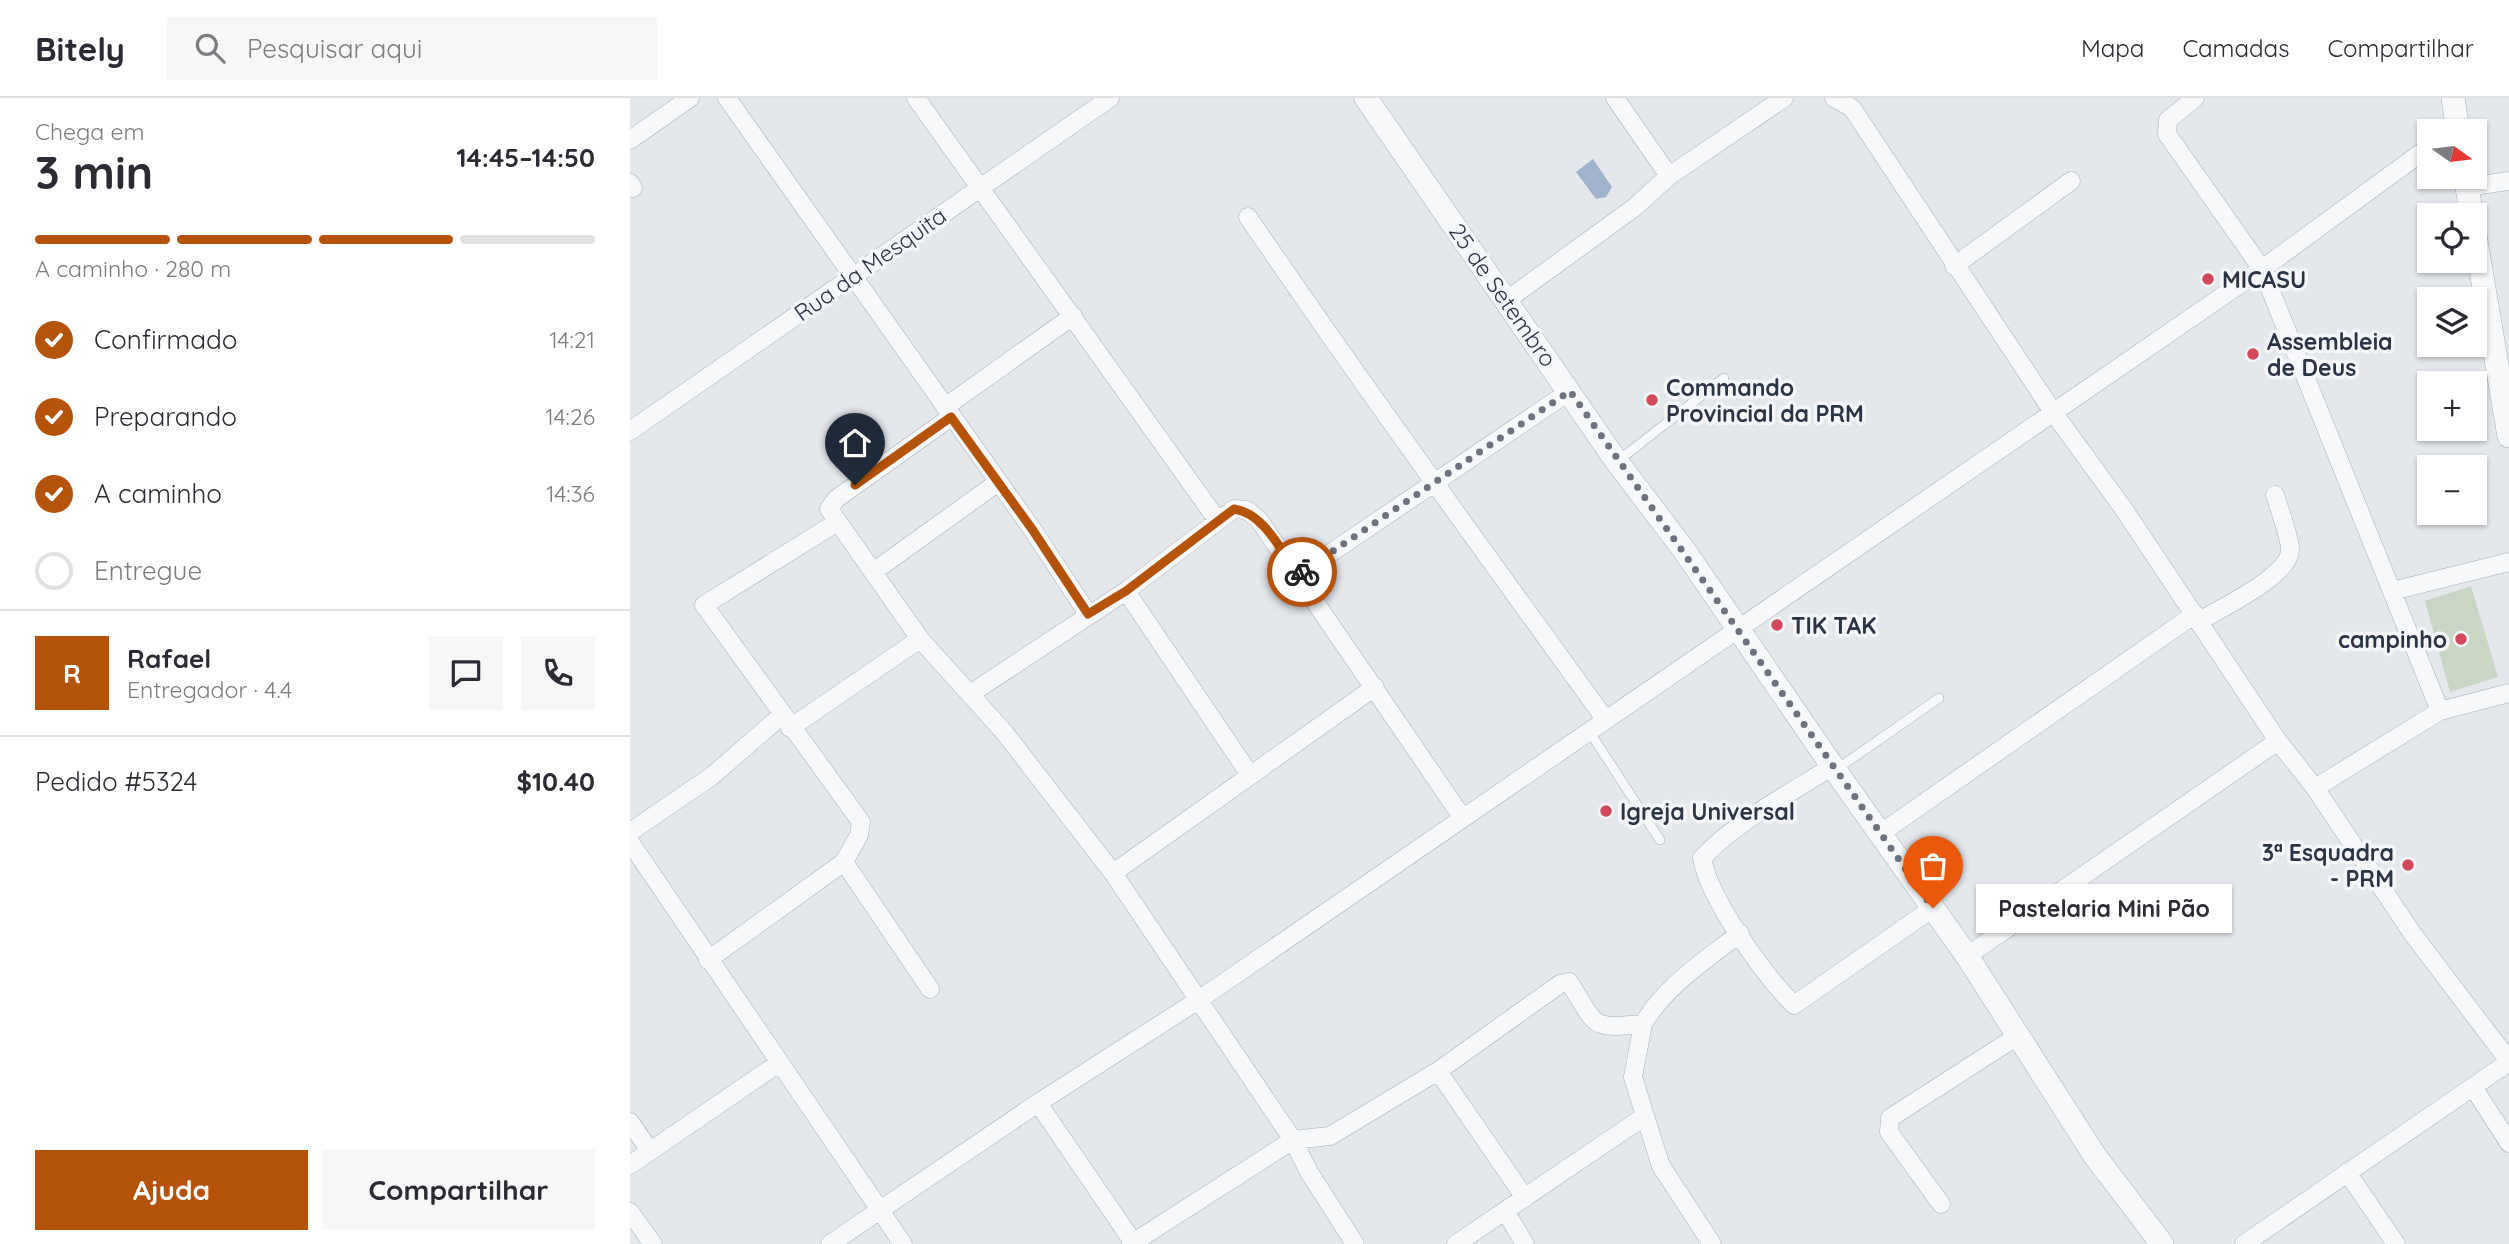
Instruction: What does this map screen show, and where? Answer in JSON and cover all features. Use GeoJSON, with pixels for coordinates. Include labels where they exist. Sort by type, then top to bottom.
{"type":"FeatureCollection","features":[{"type":"Feature","properties":{"kind":"street"},"geometry":{"type":"LineString","coordinates":[[630,139],[690,98]]}},
{"type":"Feature","properties":{"kind":"street"},"geometry":{"type":"LineString","coordinates":[[727,98],[1032,529],[1088,614]]}},
{"type":"Feature","properties":{"kind":"street"},"geometry":{"type":"LineString","coordinates":[[916,98],[1218,521]]}},
{"type":"Feature","properties":{"kind":"street","name":"Rua da Mesquita"},"geometry":{"type":"LineString","coordinates":[[630,430],[1110,98]]}},
{"type":"Feature","properties":{"kind":"street","name":"25 de Setembro"},"geometry":{"type":"LineString","coordinates":[[1366,98],[1617,462],[1738,628],[1967,956],[2095,1156],[2162,1244]]}},
{"type":"Feature","properties":{"kind":"street"},"geometry":{"type":"LineString","coordinates":[[1615,98],[1669,176]]}},
{"type":"Feature","properties":{"kind":"street"},"geometry":{"type":"LineString","coordinates":[[1507,300],[1635,207],[1669,176],[1784,98]]}},
{"type":"Feature","properties":{"kind":"street"},"geometry":{"type":"LineString","coordinates":[[1834,98],[1852,103],[1954,266],[2197,617],[2278,741],[2315,788],[2412,933],[2509,1062],[2244,1244]]}},
{"type":"Feature","properties":{"kind":"street"},"geometry":{"type":"LineString","coordinates":[[2195,98],[2168,120],[2167,134],[2262,270],[2440,711]]}},
{"type":"Feature","properties":{"kind":"street"},"geometry":{"type":"LineString","coordinates":[[2453,98],[2454,119]]}},
{"type":"Feature","properties":{"kind":"street"},"geometry":{"type":"LineString","coordinates":[[831,1244],[878,1209],[1200,999],[2262,270],[2417,156]]}},
{"type":"Feature","properties":{"kind":"street"},"geometry":{"type":"LineString","coordinates":[[1954,266],[2071,181]]}},
{"type":"Feature","properties":{"kind":"street"},"geometry":{"type":"LineString","coordinates":[[2487,182],[2509,181]]}},
{"type":"Feature","properties":{"kind":"street"},"geometry":{"type":"LineString","coordinates":[[1248,217],[1356,376],[1435,480],[1605,719]]}},
{"type":"Feature","properties":{"kind":"street"},"geometry":{"type":"LineString","coordinates":[[2482,273],[2507,410],[2509,436]]}},
{"type":"Feature","properties":{"kind":"street"},"geometry":{"type":"LineString","coordinates":[[1073,316],[835,499],[829,509],[836,523],[919,639],[1004,732],[1113,873],[1293,1140],[1308,1172],[1355,1244]]}},
{"type":"Feature","properties":{"kind":"street"},"geometry":{"type":"LineString","coordinates":[[1298,575],[1570,391]]}},
{"type":"Feature","properties":{"kind":"street"},"geometry":{"type":"LineString","coordinates":[[873,572],[997,483]]}},
{"type":"Feature","properties":{"kind":"street"},"geometry":{"type":"LineString","coordinates":[[1881,833],[2197,617],[2259,586],[2281,569],[2289,558],[2290,549],[2275,495]]}},
{"type":"Feature","properties":{"kind":"street"},"geometry":{"type":"LineString","coordinates":[[970,694],[1126,591],[1234,509],[1248,510],[1259,520],[1298,575],[1462,817]]}},
{"type":"Feature","properties":{"kind":"street"},"geometry":{"type":"LineString","coordinates":[[708,960],[844,862],[859,835],[861,822],[704,606],[836,523]]}},
{"type":"Feature","properties":{"kind":"street"},"geometry":{"type":"LineString","coordinates":[[2392,592],[2509,562]]}},
{"type":"Feature","properties":{"kind":"street"},"geometry":{"type":"LineString","coordinates":[[1126,591],[1250,775]]}},
{"type":"Feature","properties":{"kind":"street"},"geometry":{"type":"LineString","coordinates":[[630,832],[786,722],[919,639]]}},
{"type":"Feature","properties":{"kind":"street"},"geometry":{"type":"LineString","coordinates":[[1113,873],[1375,687]]}},
{"type":"Feature","properties":{"kind":"street"},"geometry":{"type":"LineString","coordinates":[[2315,788],[2440,711],[2509,693]]}},
{"type":"Feature","properties":{"kind":"street"},"geometry":{"type":"LineString","coordinates":[[1967,956],[2278,741]]}},
{"type":"Feature","properties":{"kind":"street"},"geometry":{"type":"LineString","coordinates":[[1834,768],[1757,814],[1715,844],[1702,858],[1710,888],[1740,933],[1794,1005],[1933,908]]}},
{"type":"Feature","properties":{"kind":"street"},"geometry":{"type":"LineString","coordinates":[[630,842],[903,1244]]}},
{"type":"Feature","properties":{"kind":"street"},"geometry":{"type":"LineString","coordinates":[[844,862],[930,989]]}},
{"type":"Feature","properties":{"kind":"street"},"geometry":{"type":"LineString","coordinates":[[1712,1244],[1661,1166],[1633,1077],[1643,1024],[1654,1006],[1672,986],[1740,933]]}},
{"type":"Feature","properties":{"kind":"street"},"geometry":{"type":"LineString","coordinates":[[1038,1103],[1132,1243],[1293,1140],[1330,1136],[1438,1071],[1564,983],[1569,982],[1596,1024],[1605,1027],[1643,1024]]}},
{"type":"Feature","properties":{"kind":"street"},"geometry":{"type":"LineString","coordinates":[[1941,1204],[1889,1132],[1889,1118],[2019,1035]]}},
{"type":"Feature","properties":{"kind":"street"},"geometry":{"type":"LineString","coordinates":[[630,1165],[779,1063]]}},
{"type":"Feature","properties":{"kind":"street"},"geometry":{"type":"LineString","coordinates":[[1438,1071],[1525,1198]]}},
{"type":"Feature","properties":{"kind":"street"},"geometry":{"type":"LineString","coordinates":[[2473,1087],[2509,1143]]}},
{"type":"Feature","properties":{"kind":"street"},"geometry":{"type":"LineString","coordinates":[[1456,1244],[1645,1116]]}},
{"type":"Feature","properties":{"kind":"street"},"geometry":{"type":"LineString","coordinates":[[630,1122],[650,1151]]}},
{"type":"Feature","properties":{"kind":"street"},"geometry":{"type":"LineString","coordinates":[[2347,1172],[2396,1244]]}},
{"type":"Feature","properties":{"kind":"street"},"geometry":{"type":"LineString","coordinates":[[1504,1211],[1525,1244]]}},
{"type":"Feature","properties":{"kind":"street"},"geometry":{"type":"LineString","coordinates":[[630,1212],[653,1244]]}},
{"type":"Feature","properties":{"kind":"lane"},"geometry":{"type":"LineString","coordinates":[[1617,462],[1724,378]]}},
{"type":"Feature","properties":{"kind":"lane"},"geometry":{"type":"LineString","coordinates":[[1834,768],[1939,698]]}},
{"type":"Feature","properties":{"kind":"lane"},"geometry":{"type":"LineString","coordinates":[[1590,731],[1660,840]]}},
{"type":"Feature","properties":{"kind":"green space","name":"campinho"},"geometry":{"type":"Polygon","coordinates":[[[2471,586],[2498,677],[2450,692],[2425,601],[2471,586]]]}},
{"type":"Feature","properties":{"kind":"water"},"geometry":{"type":"Polygon","coordinates":[[[1593,159],[1612,187],[1606,197],[1596,199],[1576,172],[1593,159]]]}},
{"type":"Feature","properties":{"kind":"way so far"},"geometry":{"type":"LineString","coordinates":[[1302,572],[1570,391],[1617,462],[1684,550],[1933,908]]}},
{"type":"Feature","properties":{"kind":"place","name":"MICASU"},"geometry":{"type":"Point","coordinates":[2208,279]}},
{"type":"Feature","properties":{"kind":"place","name":"Assembleia de Deus"},"geometry":{"type":"Point","coordinates":[2253,354]}},
{"type":"Feature","properties":{"kind":"place","name":"Commando Provincial da PRM"},"geometry":{"type":"Point","coordinates":[1652,400]}},
{"type":"Feature","properties":{"kind":"place","name":"TIK TAK"},"geometry":{"type":"Point","coordinates":[1777,625]}},
{"type":"Feature","properties":{"kind":"place","name":"campinho"},"geometry":{"type":"Point","coordinates":[2461,639]}},
{"type":"Feature","properties":{"kind":"place","name":"Igreja Universal"},"geometry":{"type":"Point","coordinates":[1606,811]}},
{"type":"Feature","properties":{"kind":"place","name":"3ª Esquadra - PRM"},"geometry":{"type":"Point","coordinates":[2408,865]}},
{"type":"Feature","properties":{"kind":"place","name":"Pastelaria Mini Pão"},"geometry":{"type":"Point","coordinates":[1933,908]}},
{"type":"Feature","properties":{"kind":"route"},"geometry":{"type":"LineString","coordinates":[[855,485],[951,417],[1032,529],[1088,614],[1126,591],[1234,509],[1248,510],[1259,520],[1298,575],[1302,572]]}}]}
